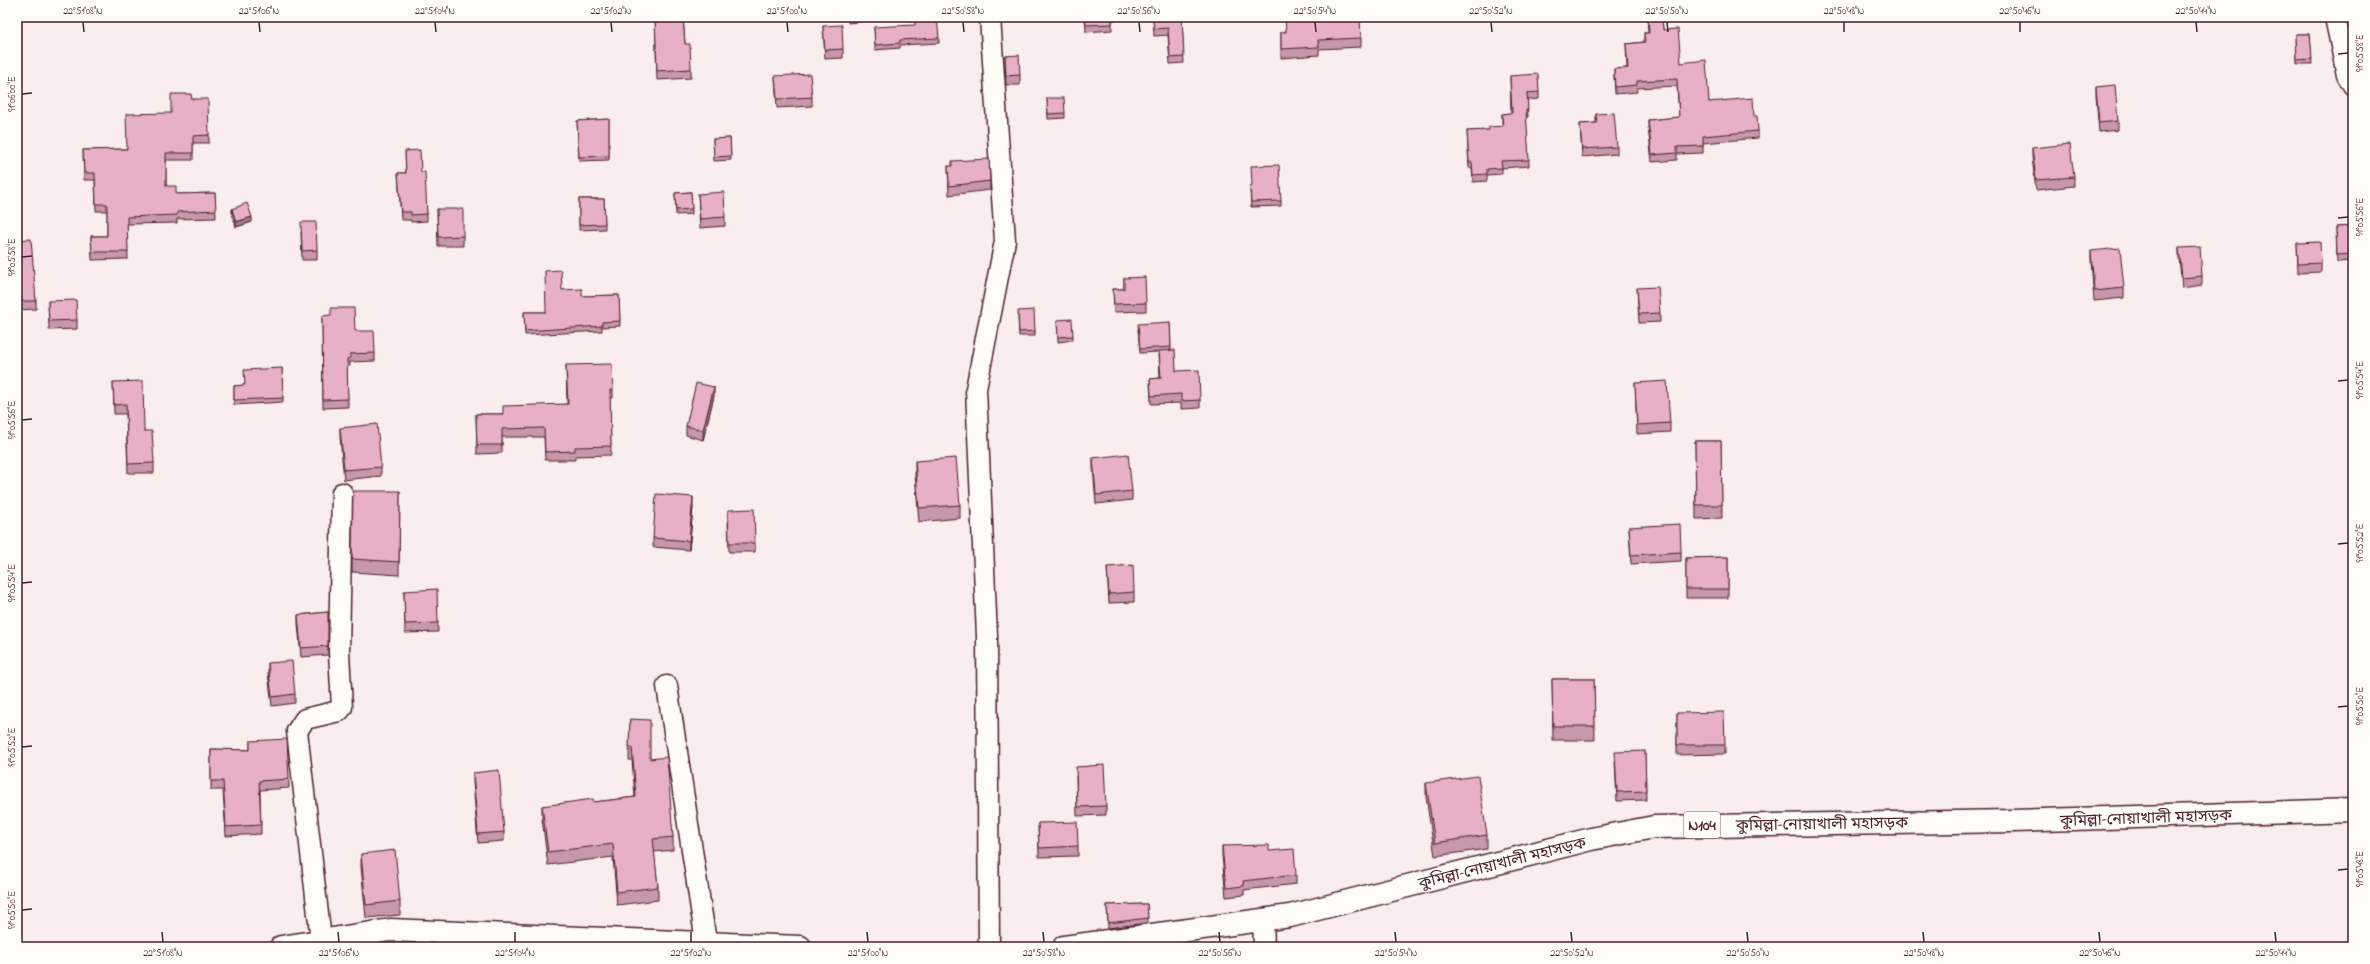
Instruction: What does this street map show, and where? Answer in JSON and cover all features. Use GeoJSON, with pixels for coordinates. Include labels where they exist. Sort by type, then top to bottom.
{"type":"FeatureCollection","features":[{"type":"Feature","properties":{"kind":"highway","name":"কুমিল্লা–নোয়াখালী মহাসড়ক"},"geometry":{"type":"LineString","coordinates":[[1064,947],[1290,916],[1591,839],[1654,827],[2013,821],[2353,810]]}},
{"type":"Feature","properties":{"kind":"highway"},"geometry":{"type":"LineString","coordinates":[[291,946],[390,930],[800,947]]}},
{"type":"Feature","properties":{"kind":"street"},"geometry":{"type":"LineString","coordinates":[[989,947],[987,636],[976,389],[1005,241],[990,17]]}},
{"type":"Feature","properties":{"kind":"street"},"geometry":{"type":"LineString","coordinates":[[2335,17],[2347,75],[2353,85]]}},
{"type":"Feature","properties":{"kind":"street"},"geometry":{"type":"LineString","coordinates":[[321,940],[297,731],[305,719],[339,711],[342,707],[339,653],[342,493]]}},
{"type":"Feature","properties":{"kind":"street"},"geometry":{"type":"LineString","coordinates":[[667,686],[706,942]]}},
{"type":"Feature","properties":{"kind":"street"},"geometry":{"type":"LineString","coordinates":[[1263,920],[1264,947]]}},
{"type":"Feature","properties":{"kind":"building"},"geometry":{"type":"Polygon","coordinates":[[[655,17],[683,17],[685,44],[690,44],[691,69],[657,71],[655,17]]]}},
{"type":"Feature","properties":{"kind":"building"},"geometry":{"type":"Polygon","coordinates":[[[915,17],[937,17],[939,38],[900,40],[900,43],[875,45],[874,27],[915,25],[915,17]]]}},
{"type":"Feature","properties":{"kind":"building"},"geometry":{"type":"Polygon","coordinates":[[[1085,17],[1112,17],[1112,24],[1086,25],[1085,17]]]}},
{"type":"Feature","properties":{"kind":"building"},"geometry":{"type":"Polygon","coordinates":[[[1153,17],[1182,17],[1184,57],[1170,58],[1168,28],[1154,29],[1153,17]]]}},
{"type":"Feature","properties":{"kind":"building"},"geometry":{"type":"Polygon","coordinates":[[[1285,17],[1321,17],[1321,20],[1360,18],[1361,38],[1318,40],[1319,47],[1281,49],[1281,32],[1286,32],[1285,17]]]}},
{"type":"Feature","properties":{"kind":"building"},"geometry":{"type":"Polygon","coordinates":[[[1648,17],[1662,17],[1663,30],[1678,29],[1681,63],[1706,60],[1709,102],[1753,98],[1754,116],[1757,116],[1758,131],[1703,136],[1703,146],[1677,147],[1677,153],[1652,155],[1648,120],[1679,117],[1677,79],[1637,81],[1637,85],[1615,87],[1614,69],[1628,68],[1626,44],[1645,42],[1644,33],[1649,33],[1648,17]]]}},
{"type":"Feature","properties":{"kind":"building"},"geometry":{"type":"Polygon","coordinates":[[[842,25],[843,49],[825,50],[823,26],[842,25]]]}},
{"type":"Feature","properties":{"kind":"building"},"geometry":{"type":"Polygon","coordinates":[[[2296,34],[2310,34],[2312,59],[2297,60],[2296,34]]]}},
{"type":"Feature","properties":{"kind":"building"},"geometry":{"type":"Polygon","coordinates":[[[1019,55],[1020,75],[1006,76],[1005,56],[1019,55]]]}},
{"type":"Feature","properties":{"kind":"building"},"geometry":{"type":"Polygon","coordinates":[[[810,74],[812,97],[777,99],[775,76],[810,74]]]}},
{"type":"Feature","properties":{"kind":"building"},"geometry":{"type":"Polygon","coordinates":[[[1538,74],[1539,92],[1527,93],[1528,110],[1526,110],[1529,160],[1501,161],[1502,168],[1487,169],[1487,174],[1473,175],[1472,162],[1469,162],[1467,131],[1489,130],[1489,127],[1503,126],[1502,114],[1512,113],[1510,76],[1538,74]]]}},
{"type":"Feature","properties":{"kind":"building"},"geometry":{"type":"Polygon","coordinates":[[[2115,85],[2118,121],[2099,123],[2096,87],[2115,85]]]}},
{"type":"Feature","properties":{"kind":"building"},"geometry":{"type":"Polygon","coordinates":[[[171,94],[191,94],[192,99],[208,99],[209,135],[193,136],[193,153],[166,153],[166,186],[176,186],[176,194],[215,193],[216,210],[177,212],[177,215],[127,217],[128,252],[92,252],[91,236],[107,236],[107,204],[96,204],[95,173],[84,173],[83,150],[127,149],[126,114],[171,113],[171,94]]]}},
{"type":"Feature","properties":{"kind":"building"},"geometry":{"type":"Polygon","coordinates":[[[1047,98],[1064,98],[1065,113],[1048,114],[1047,98]]]}},
{"type":"Feature","properties":{"kind":"building"},"geometry":{"type":"Polygon","coordinates":[[[1614,113],[1617,147],[1582,149],[1580,124],[1597,123],[1596,114],[1614,113]]]}},
{"type":"Feature","properties":{"kind":"building"},"geometry":{"type":"Polygon","coordinates":[[[609,119],[609,156],[579,157],[577,121],[609,119]]]}},
{"type":"Feature","properties":{"kind":"building"},"geometry":{"type":"Polygon","coordinates":[[[730,138],[731,156],[714,157],[713,139],[730,138]]]}},
{"type":"Feature","properties":{"kind":"building"},"geometry":{"type":"Polygon","coordinates":[[[2070,144],[2074,177],[2036,180],[2032,148],[2070,144]]]}},
{"type":"Feature","properties":{"kind":"building"},"geometry":{"type":"Polygon","coordinates":[[[420,150],[421,172],[425,172],[427,214],[411,215],[411,212],[401,212],[398,173],[406,173],[405,151],[420,150]]]}},
{"type":"Feature","properties":{"kind":"building"},"geometry":{"type":"Polygon","coordinates":[[[989,159],[990,181],[949,186],[948,166],[952,166],[952,161],[989,159]]]}},
{"type":"Feature","properties":{"kind":"building"},"geometry":{"type":"Polygon","coordinates":[[[1279,165],[1281,201],[1251,202],[1251,166],[1279,165]]]}},
{"type":"Feature","properties":{"kind":"building"},"geometry":{"type":"Polygon","coordinates":[[[691,192],[692,209],[676,210],[675,193],[691,192]]]}},
{"type":"Feature","properties":{"kind":"building"},"geometry":{"type":"Polygon","coordinates":[[[724,192],[725,217],[700,219],[698,194],[724,192]]]}},
{"type":"Feature","properties":{"kind":"building"},"geometry":{"type":"Polygon","coordinates":[[[579,199],[604,199],[605,224],[579,225],[579,199]]]}},
{"type":"Feature","properties":{"kind":"building"},"geometry":{"type":"Polygon","coordinates":[[[247,203],[252,217],[236,222],[232,209],[247,203]]]}},
{"type":"Feature","properties":{"kind":"building"},"geometry":{"type":"Polygon","coordinates":[[[437,209],[463,209],[463,236],[438,237],[437,209]]]}},
{"type":"Feature","properties":{"kind":"building"},"geometry":{"type":"Polygon","coordinates":[[[301,222],[316,222],[317,250],[302,251],[301,222]]]}},
{"type":"Feature","properties":{"kind":"building"},"geometry":{"type":"Polygon","coordinates":[[[2353,226],[2353,254],[2337,255],[2336,227],[2353,226]]]}},
{"type":"Feature","properties":{"kind":"building"},"geometry":{"type":"Polygon","coordinates":[[[31,239],[36,301],[17,301],[17,240],[31,239]]]}},
{"type":"Feature","properties":{"kind":"building"},"geometry":{"type":"Polygon","coordinates":[[[2320,242],[2321,263],[2298,264],[2297,243],[2320,242]]]}},
{"type":"Feature","properties":{"kind":"building"},"geometry":{"type":"Polygon","coordinates":[[[2200,247],[2202,276],[2182,278],[2179,248],[2200,247]]]}},
{"type":"Feature","properties":{"kind":"building"},"geometry":{"type":"Polygon","coordinates":[[[2120,248],[2124,288],[2094,291],[2091,251],[2120,248]]]}},
{"type":"Feature","properties":{"kind":"building"},"geometry":{"type":"Polygon","coordinates":[[[561,270],[562,290],[582,289],[582,296],[619,295],[620,321],[602,322],[602,326],[525,331],[524,312],[546,312],[545,271],[561,270]]]}},
{"type":"Feature","properties":{"kind":"building"},"geometry":{"type":"Polygon","coordinates":[[[1145,277],[1146,303],[1114,304],[1113,289],[1124,289],[1124,278],[1145,277]]]}},
{"type":"Feature","properties":{"kind":"building"},"geometry":{"type":"Polygon","coordinates":[[[1658,287],[1660,313],[1639,314],[1637,288],[1658,287]]]}},
{"type":"Feature","properties":{"kind":"building"},"geometry":{"type":"Polygon","coordinates":[[[76,300],[77,320],[49,321],[48,301],[76,300]]]}},
{"type":"Feature","properties":{"kind":"building"},"geometry":{"type":"Polygon","coordinates":[[[331,308],[354,308],[355,331],[374,331],[375,353],[350,354],[350,358],[347,359],[348,399],[323,400],[322,316],[331,315],[331,308]]]}},
{"type":"Feature","properties":{"kind":"building"},"geometry":{"type":"Polygon","coordinates":[[[1034,310],[1035,331],[1019,332],[1018,311],[1034,310]]]}},
{"type":"Feature","properties":{"kind":"building"},"geometry":{"type":"Polygon","coordinates":[[[1072,319],[1073,336],[1058,337],[1057,320],[1072,319]]]}},
{"type":"Feature","properties":{"kind":"building"},"geometry":{"type":"Polygon","coordinates":[[[1170,322],[1171,347],[1140,349],[1138,324],[1170,322]]]}},
{"type":"Feature","properties":{"kind":"building"},"geometry":{"type":"Polygon","coordinates":[[[1175,350],[1176,371],[1199,370],[1200,400],[1181,401],[1181,394],[1151,396],[1150,379],[1161,378],[1159,351],[1175,350]]]}},
{"type":"Feature","properties":{"kind":"building"},"geometry":{"type":"Polygon","coordinates":[[[612,364],[613,390],[610,390],[611,446],[575,447],[575,451],[545,452],[544,428],[502,429],[502,445],[477,445],[476,414],[503,414],[503,406],[568,404],[566,365],[612,364]]]}},
{"type":"Feature","properties":{"kind":"building"},"geometry":{"type":"Polygon","coordinates":[[[282,368],[283,398],[234,400],[234,386],[245,385],[244,370],[282,368]]]}},
{"type":"Feature","properties":{"kind":"building"},"geometry":{"type":"Polygon","coordinates":[[[143,381],[144,431],[152,431],[154,463],[128,464],[126,404],[114,405],[113,382],[143,381]]]}},
{"type":"Feature","properties":{"kind":"building"},"geometry":{"type":"Polygon","coordinates":[[[1667,381],[1670,423],[1637,425],[1635,383],[1667,381]]]}},
{"type":"Feature","properties":{"kind":"building"},"geometry":{"type":"Polygon","coordinates":[[[696,383],[714,387],[703,430],[686,426],[696,383]]]}},
{"type":"Feature","properties":{"kind":"building"},"geometry":{"type":"Polygon","coordinates":[[[377,424],[381,467],[344,470],[340,428],[377,424]]]}},
{"type":"Feature","properties":{"kind":"building"},"geometry":{"type":"Polygon","coordinates":[[[1695,441],[1721,441],[1722,505],[1696,505],[1695,441]]]}},
{"type":"Feature","properties":{"kind":"building"},"geometry":{"type":"Polygon","coordinates":[[[1128,454],[1132,491],[1096,495],[1093,458],[1128,454]]]}},
{"type":"Feature","properties":{"kind":"building"},"geometry":{"type":"Polygon","coordinates":[[[956,458],[960,505],[919,508],[915,461],[956,458]]]}},
{"type":"Feature","properties":{"kind":"building"},"geometry":{"type":"Polygon","coordinates":[[[353,491],[400,491],[399,562],[352,559],[353,491]]]}},
{"type":"Feature","properties":{"kind":"building"},"geometry":{"type":"Polygon","coordinates":[[[656,494],[693,497],[689,541],[653,538],[656,494]]]}},
{"type":"Feature","properties":{"kind":"building"},"geometry":{"type":"Polygon","coordinates":[[[754,509],[755,543],[729,543],[728,510],[754,509]]]}},
{"type":"Feature","properties":{"kind":"building"},"geometry":{"type":"Polygon","coordinates":[[[1680,524],[1681,552],[1631,555],[1629,527],[1680,524]]]}},
{"type":"Feature","properties":{"kind":"building"},"geometry":{"type":"Polygon","coordinates":[[[1728,557],[1728,589],[1686,589],[1686,558],[1728,557]]]}},
{"type":"Feature","properties":{"kind":"building"},"geometry":{"type":"Polygon","coordinates":[[[1133,565],[1134,592],[1109,594],[1107,567],[1133,565]]]}},
{"type":"Feature","properties":{"kind":"building"},"geometry":{"type":"Polygon","coordinates":[[[437,589],[438,623],[405,624],[404,591],[437,589]]]}},
{"type":"Feature","properties":{"kind":"building"},"geometry":{"type":"Polygon","coordinates":[[[328,612],[328,646],[301,648],[298,615],[328,612]]]}},
{"type":"Feature","properties":{"kind":"building"},"geometry":{"type":"Polygon","coordinates":[[[292,661],[295,694],[272,697],[268,663],[292,661]]]}},
{"type":"Feature","properties":{"kind":"building"},"geometry":{"type":"Polygon","coordinates":[[[1552,679],[1594,679],[1595,726],[1553,726],[1552,679]]]}},
{"type":"Feature","properties":{"kind":"building"},"geometry":{"type":"Polygon","coordinates":[[[1724,712],[1725,745],[1677,745],[1677,713],[1724,712]]]}},
{"type":"Feature","properties":{"kind":"building"},"geometry":{"type":"Polygon","coordinates":[[[630,719],[650,720],[650,759],[667,757],[673,837],[653,839],[658,887],[617,892],[613,844],[548,852],[542,806],[593,799],[594,802],[636,797],[632,747],[629,747],[630,719]]]}},
{"type":"Feature","properties":{"kind":"building"},"geometry":{"type":"Polygon","coordinates":[[[287,739],[289,779],[259,781],[261,825],[226,827],[223,781],[211,781],[211,749],[250,750],[250,741],[287,739]]]}},
{"type":"Feature","properties":{"kind":"building"},"geometry":{"type":"Polygon","coordinates":[[[1645,751],[1646,791],[1617,792],[1615,752],[1645,751]]]}},
{"type":"Feature","properties":{"kind":"building"},"geometry":{"type":"Polygon","coordinates":[[[1104,765],[1106,806],[1077,807],[1076,767],[1104,765]]]}},
{"type":"Feature","properties":{"kind":"building"},"geometry":{"type":"Polygon","coordinates":[[[499,770],[504,832],[478,834],[473,773],[499,770]]]}},
{"type":"Feature","properties":{"kind":"building"},"geometry":{"type":"Polygon","coordinates":[[[1478,776],[1487,835],[1435,843],[1426,783],[1478,776]]]}},
{"type":"Feature","properties":{"kind":"building"},"geometry":{"type":"Polygon","coordinates":[[[1077,822],[1078,846],[1039,848],[1038,823],[1077,822]]]}},
{"type":"Feature","properties":{"kind":"building"},"geometry":{"type":"Polygon","coordinates":[[[1269,845],[1269,851],[1294,849],[1296,875],[1243,881],[1244,886],[1226,888],[1222,846],[1269,845]]]}},
{"type":"Feature","properties":{"kind":"building"},"geometry":{"type":"Polygon","coordinates":[[[395,850],[400,901],[366,905],[361,854],[395,850]]]}},
{"type":"Feature","properties":{"kind":"building"},"geometry":{"type":"Polygon","coordinates":[[[1147,904],[1148,918],[1108,923],[1107,905],[1147,904]]]}}]}
